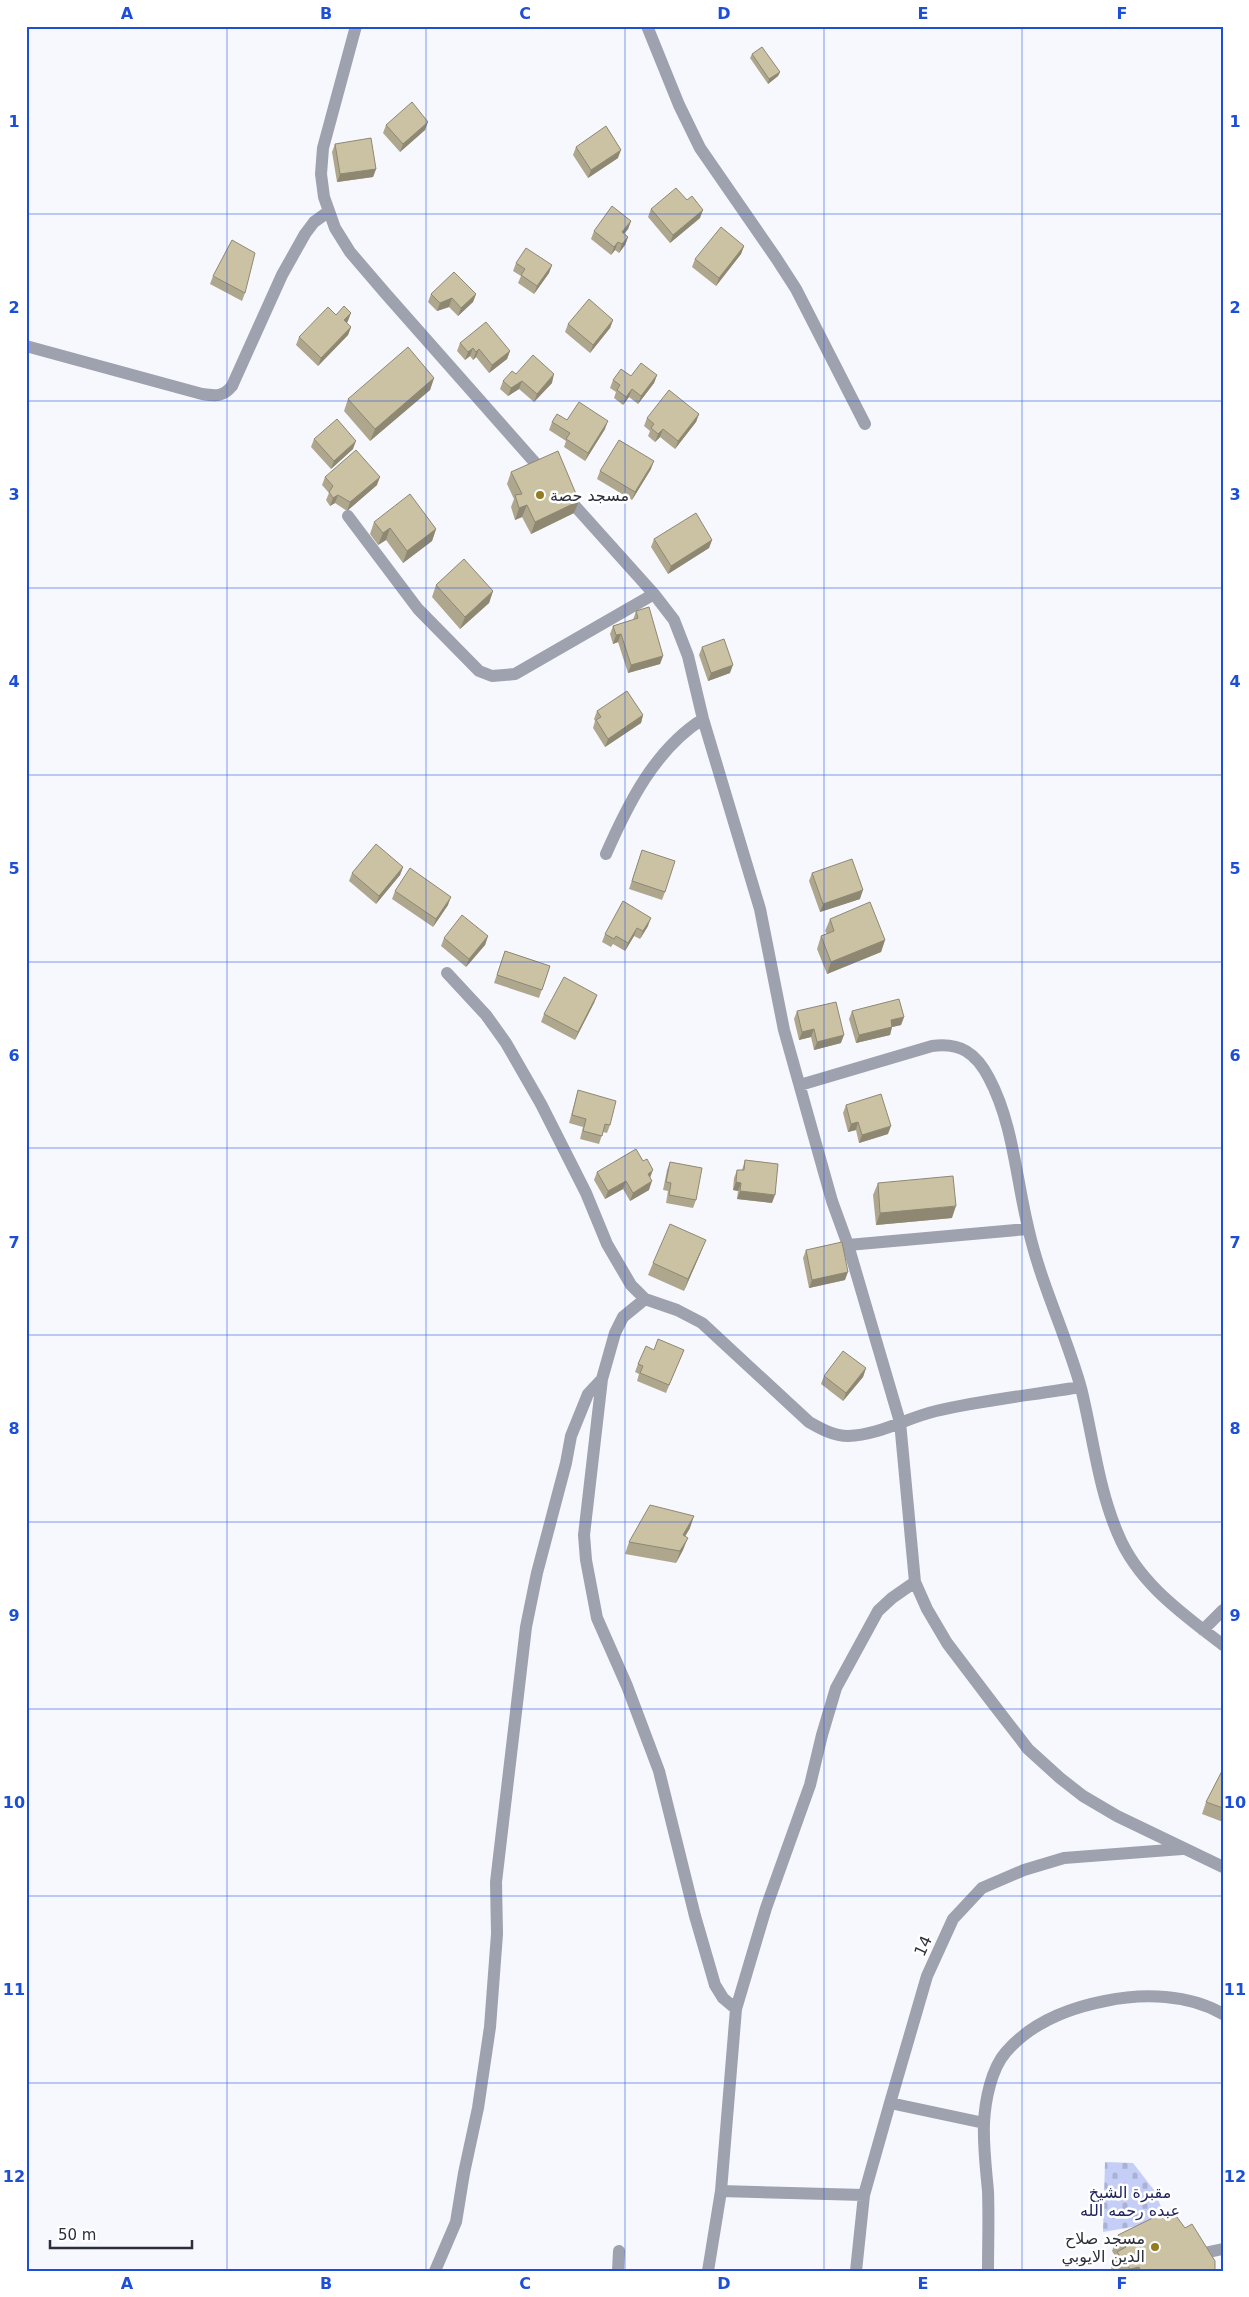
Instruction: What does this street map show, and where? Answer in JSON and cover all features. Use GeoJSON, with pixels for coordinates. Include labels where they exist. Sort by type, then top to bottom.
{"type":"FeatureCollection","features":[{"type":"Feature","properties":{"kind":"street"},"geometry":{"type":"LineString","coordinates":[[356,26],[323,148],[321,174],[328,212],[350,252],[441,359],[654,594],[674,620],[682,638],[703,718],[760,910],[784,1030],[832,1201],[848,1245],[900,1422],[916,1582],[927,1609],[947,1643],[1028,1749],[1060,1778],[1083,1796],[1125,1820],[1223,1867]]}},
{"type":"Feature","properties":{"kind":"street"},"geometry":{"type":"LineString","coordinates":[[646,26],[675,97],[700,148],[796,289],[865,424]]}},
{"type":"Feature","properties":{"kind":"street"},"geometry":{"type":"LineString","coordinates":[[26,346],[202,394],[221,396],[226,394],[232,386],[282,275],[305,234],[314,222],[328,212]]}},
{"type":"Feature","properties":{"kind":"street"},"geometry":{"type":"LineString","coordinates":[[348,516],[418,609],[479,671],[492,676],[515,674],[654,594]]}},
{"type":"Feature","properties":{"kind":"street"},"geometry":{"type":"LineString","coordinates":[[606,854],[627,806],[669,747],[687,729],[703,718]]}},
{"type":"Feature","properties":{"kind":"street"},"geometry":{"type":"LineString","coordinates":[[447,972],[486,1015],[506,1043],[541,1104],[586,1193],[607,1244],[631,1284],[645,1299],[678,1310],[702,1323],[809,1422],[827,1432],[848,1436],[882,1431],[900,1422],[936,1411],[1080,1387]]}},
{"type":"Feature","properties":{"kind":"street"},"geometry":{"type":"LineString","coordinates":[[800,1085],[932,1046],[949,1044],[971,1054],[989,1077],[1007,1126],[1028,1229],[1080,1387],[1107,1502],[1126,1550],[1155,1590],[1223,1645]]}},
{"type":"Feature","properties":{"kind":"street"},"geometry":{"type":"LineString","coordinates":[[848,1245],[1028,1229]]}},
{"type":"Feature","properties":{"kind":"street"},"geometry":{"type":"LineString","coordinates":[[645,1299],[623,1317],[615,1333],[602,1380],[584,1535],[591,1590],[597,1618],[627,1686],[659,1771],[694,1916],[715,1985],[723,1998],[736,2009]]}},
{"type":"Feature","properties":{"kind":"street"},"geometry":{"type":"LineString","coordinates":[[435,2271],[456,2222],[464,2172],[478,2108],[490,2027],[497,1934],[496,1882],[526,1627],[536,1573],[566,1463],[571,1436],[588,1394],[602,1380]]}},
{"type":"Feature","properties":{"kind":"street"},"geometry":{"type":"LineString","coordinates":[[708,2271],[721,2191],[736,2009],[766,1908],[810,1785],[836,1688],[878,1611],[892,1598],[916,1582]]}},
{"type":"Feature","properties":{"kind":"street"},"geometry":{"type":"LineString","coordinates":[[1203,1630],[1223,1610]]}},
{"type":"Feature","properties":{"kind":"street","name":"14"},"geometry":{"type":"LineString","coordinates":[[856,2271],[864,2195],[928,1976],[953,1919],[982,1888],[1003,1878],[1064,1858],[1184,1848]]}},
{"type":"Feature","properties":{"kind":"street"},"geometry":{"type":"LineString","coordinates":[[988,2271],[988,2195],[984,2123],[992,2079],[1005,2052],[1028,2033],[1050,2019],[1076,2007],[1110,2000],[1176,1998],[1208,2005],[1223,2014]]}},
{"type":"Feature","properties":{"kind":"street"},"geometry":{"type":"LineString","coordinates":[[890,2103],[984,2123]]}},
{"type":"Feature","properties":{"kind":"street"},"geometry":{"type":"LineString","coordinates":[[721,2191],[864,2195]]}},
{"type":"Feature","properties":{"kind":"street"},"geometry":{"type":"LineString","coordinates":[[1196,2271],[1200,2258],[1204,2254],[1223,2249]]}},
{"type":"Feature","properties":{"kind":"street"},"geometry":{"type":"LineString","coordinates":[[618,2271],[619,2250]]}},
{"type":"Feature","properties":{"kind":"green space","name":"مقبرة الشيخ عبده رحمه الله"},"geometry":{"type":"Polygon","coordinates":[[[1105,2162],[1133,2163],[1154,2190],[1167,2221],[1103,2232],[1105,2162]]]}},
{"type":"Feature","properties":{"kind":"building"},"geometry":{"type":"Polygon","coordinates":[[[762,47],[780,72],[769,79],[752,54],[762,47]]]}},
{"type":"Feature","properties":{"kind":"building"},"geometry":{"type":"Polygon","coordinates":[[[412,102],[428,122],[403,144],[386,125],[412,102]]]}},
{"type":"Feature","properties":{"kind":"building"},"geometry":{"type":"Polygon","coordinates":[[[606,126],[621,150],[591,170],[576,147],[606,126]]]}},
{"type":"Feature","properties":{"kind":"building"},"geometry":{"type":"Polygon","coordinates":[[[371,138],[376,169],[340,174],[335,144],[371,138]]]}},
{"type":"Feature","properties":{"kind":"building"},"geometry":{"type":"Polygon","coordinates":[[[676,188],[687,200],[692,196],[703,210],[673,235],[651,209],[676,188]]]}},
{"type":"Feature","properties":{"kind":"building"},"geometry":{"type":"Polygon","coordinates":[[[612,206],[631,221],[622,232],[628,237],[622,244],[618,242],[614,247],[594,231],[612,206]]]}},
{"type":"Feature","properties":{"kind":"building"},"geometry":{"type":"Polygon","coordinates":[[[721,227],[744,246],[719,278],[695,259],[721,227]]]}},
{"type":"Feature","properties":{"kind":"building"},"geometry":{"type":"Polygon","coordinates":[[[232,240],[255,253],[245,293],[213,276],[232,240]]]}},
{"type":"Feature","properties":{"kind":"building"},"geometry":{"type":"Polygon","coordinates":[[[526,248],[552,265],[537,286],[521,275],[525,269],[516,263],[526,248]]]}},
{"type":"Feature","properties":{"kind":"building"},"geometry":{"type":"Polygon","coordinates":[[[454,272],[476,294],[461,308],[452,298],[440,303],[431,294],[454,272]]]}},
{"type":"Feature","properties":{"kind":"building"},"geometry":{"type":"Polygon","coordinates":[[[589,299],[613,320],[593,345],[568,324],[589,299]]]}},
{"type":"Feature","properties":{"kind":"building"},"geometry":{"type":"Polygon","coordinates":[[[344,306],[351,313],[344,320],[351,327],[321,358],[299,337],[328,307],[336,315],[344,306]]]}},
{"type":"Feature","properties":{"kind":"building"},"geometry":{"type":"Polygon","coordinates":[[[486,322],[510,351],[492,365],[479,349],[476,352],[473,348],[468,352],[460,343],[486,322]]]}},
{"type":"Feature","properties":{"kind":"building"},"geometry":{"type":"Polygon","coordinates":[[[408,347],[434,378],[375,429],[348,399],[408,347]]]}},
{"type":"Feature","properties":{"kind":"building"},"geometry":{"type":"Polygon","coordinates":[[[533,355],[554,374],[537,394],[522,381],[511,388],[503,381],[512,371],[516,374],[533,355]]]}},
{"type":"Feature","properties":{"kind":"building"},"geometry":{"type":"Polygon","coordinates":[[[641,363],[657,375],[641,396],[632,389],[626,397],[617,390],[620,385],[613,380],[621,369],[631,376],[641,363]]]}},
{"type":"Feature","properties":{"kind":"building"},"geometry":{"type":"Polygon","coordinates":[[[669,390],[699,414],[678,441],[663,429],[658,434],[651,428],[654,424],[647,418],[669,390]]]}},
{"type":"Feature","properties":{"kind":"building"},"geometry":{"type":"Polygon","coordinates":[[[579,402],[608,421],[588,453],[566,439],[570,433],[552,422],[557,414],[567,420],[579,402]]]}},
{"type":"Feature","properties":{"kind":"building"},"geometry":{"type":"Polygon","coordinates":[[[337,419],[356,441],[334,461],[314,439],[337,419]]]}},
{"type":"Feature","properties":{"kind":"building"},"geometry":{"type":"Polygon","coordinates":[[[619,440],[654,461],[635,492],[600,471],[619,440]]]}},
{"type":"Feature","properties":{"kind":"building"},"geometry":{"type":"Polygon","coordinates":[[[356,450],[380,477],[350,502],[338,495],[333,498],[329,492],[333,486],[325,477],[356,450]]]}},
{"type":"Feature","properties":{"kind":"building","name":"مسجد حصة"},"geometry":{"type":"Polygon","coordinates":[[[558,451],[579,501],[535,522],[527,505],[519,508],[515,495],[522,494],[511,472],[558,451]]]}},
{"type":"Feature","properties":{"kind":"building"},"geometry":{"type":"Polygon","coordinates":[[[410,494],[436,529],[407,551],[390,528],[383,533],[374,522],[410,494]]]}},
{"type":"Feature","properties":{"kind":"building"},"geometry":{"type":"Polygon","coordinates":[[[696,513],[712,540],[671,566],[654,539],[696,513]]]}},
{"type":"Feature","properties":{"kind":"building"},"geometry":{"type":"Polygon","coordinates":[[[464,559],[493,591],[465,617],[436,585],[464,559]]]}},
{"type":"Feature","properties":{"kind":"building"},"geometry":{"type":"Polygon","coordinates":[[[649,607],[663,656],[631,665],[621,634],[616,635],[613,626],[638,618],[636,611],[649,607]]]}},
{"type":"Feature","properties":{"kind":"building"},"geometry":{"type":"Polygon","coordinates":[[[724,639],[733,665],[711,673],[702,647],[724,639]]]}},
{"type":"Feature","properties":{"kind":"building"},"geometry":{"type":"Polygon","coordinates":[[[627,691],[643,715],[608,739],[596,720],[601,717],[597,711],[627,691]]]}},
{"type":"Feature","properties":{"kind":"building"},"geometry":{"type":"Polygon","coordinates":[[[376,844],[403,867],[379,896],[352,873],[376,844]]]}},
{"type":"Feature","properties":{"kind":"building"},"geometry":{"type":"Polygon","coordinates":[[[642,850],[675,861],[665,892],[632,881],[642,850]]]}},
{"type":"Feature","properties":{"kind":"building"},"geometry":{"type":"Polygon","coordinates":[[[852,859],[863,890],[823,904],[812,873],[852,859]]]}},
{"type":"Feature","properties":{"kind":"building"},"geometry":{"type":"Polygon","coordinates":[[[410,868],[451,897],[436,919],[395,891],[410,868]]]}},
{"type":"Feature","properties":{"kind":"building"},"geometry":{"type":"Polygon","coordinates":[[[623,901],[651,918],[643,931],[637,928],[628,943],[616,936],[614,939],[605,934],[623,901]]]}},
{"type":"Feature","properties":{"kind":"building"},"geometry":{"type":"Polygon","coordinates":[[[870,902],[885,940],[831,962],[821,936],[834,931],[830,919],[870,902]]]}},
{"type":"Feature","properties":{"kind":"building"},"geometry":{"type":"Polygon","coordinates":[[[462,915],[488,936],[469,959],[444,938],[462,915]]]}},
{"type":"Feature","properties":{"kind":"building"},"geometry":{"type":"Polygon","coordinates":[[[505,951],[550,966],[542,990],[497,975],[505,951]]]}},
{"type":"Feature","properties":{"kind":"building"},"geometry":{"type":"Polygon","coordinates":[[[564,977],[597,995],[578,1032],[544,1014],[564,977]]]}},
{"type":"Feature","properties":{"kind":"building"},"geometry":{"type":"Polygon","coordinates":[[[899,999],[904,1017],[891,1020],[892,1027],[859,1035],[852,1011],[899,999]]]}},
{"type":"Feature","properties":{"kind":"building"},"geometry":{"type":"Polygon","coordinates":[[[836,1002],[844,1035],[817,1042],[814,1029],[802,1032],[797,1011],[836,1002]]]}},
{"type":"Feature","properties":{"kind":"building"},"geometry":{"type":"Polygon","coordinates":[[[578,1090],[616,1101],[610,1125],[605,1124],[602,1136],[583,1131],[586,1119],[572,1115],[578,1090]]]}},
{"type":"Feature","properties":{"kind":"building"},"geometry":{"type":"Polygon","coordinates":[[[881,1094],[891,1126],[862,1135],[858,1122],[851,1124],[846,1105],[881,1094]]]}},
{"type":"Feature","properties":{"kind":"building"},"geometry":{"type":"Polygon","coordinates":[[[636,1149],[643,1161],[647,1159],[653,1170],[648,1174],[652,1181],[633,1193],[626,1181],[608,1191],[597,1172],[636,1149]]]}},
{"type":"Feature","properties":{"kind":"building"},"geometry":{"type":"Polygon","coordinates":[[[745,1160],[778,1164],[775,1195],[740,1191],[741,1183],[736,1182],[737,1170],[744,1170],[745,1160]]]}},
{"type":"Feature","properties":{"kind":"building"},"geometry":{"type":"Polygon","coordinates":[[[670,1162],[702,1168],[696,1200],[669,1195],[671,1183],[666,1182],[670,1162]]]}},
{"type":"Feature","properties":{"kind":"building"},"geometry":{"type":"Polygon","coordinates":[[[953,1176],[956,1206],[880,1213],[878,1183],[953,1176]]]}},
{"type":"Feature","properties":{"kind":"building"},"geometry":{"type":"Polygon","coordinates":[[[670,1224],[706,1240],[688,1279],[653,1263],[670,1224]]]}},
{"type":"Feature","properties":{"kind":"building"},"geometry":{"type":"Polygon","coordinates":[[[842,1242],[848,1272],[812,1280],[806,1250],[842,1242]]]}},
{"type":"Feature","properties":{"kind":"building"},"geometry":{"type":"Polygon","coordinates":[[[658,1339],[684,1350],[669,1385],[640,1373],[643,1366],[638,1364],[646,1346],[654,1350],[658,1339]]]}},
{"type":"Feature","properties":{"kind":"building"},"geometry":{"type":"Polygon","coordinates":[[[843,1351],[866,1368],[846,1393],[824,1376],[843,1351]]]}},
{"type":"Feature","properties":{"kind":"building"},"geometry":{"type":"Polygon","coordinates":[[[650,1505],[694,1516],[683,1535],[688,1538],[680,1551],[629,1542],[650,1505]]]}},
{"type":"Feature","properties":{"kind":"building"},"geometry":{"type":"Polygon","coordinates":[[[1223,1769],[1223,1808],[1206,1802],[1223,1769]]]}},
{"type":"Feature","properties":{"kind":"building","name":"مسجد صلاح الدين الايوبي"},"geometry":{"type":"Polygon","coordinates":[[[1171,2209],[1185,2228],[1192,2224],[1215,2261],[1215,2271],[1141,2271],[1139,2267],[1130,2269],[1117,2252],[1126,2247],[1118,2235],[1171,2209]]]}},
{"type":"Feature","properties":{"kind":"place","name":"مسجد حصة"},"geometry":{"type":"Point","coordinates":[540,495]}},
{"type":"Feature","properties":{"kind":"place","name":"مسجد صلاح الدين الايوبي"},"geometry":{"type":"Point","coordinates":[1155,2247]}}]}
